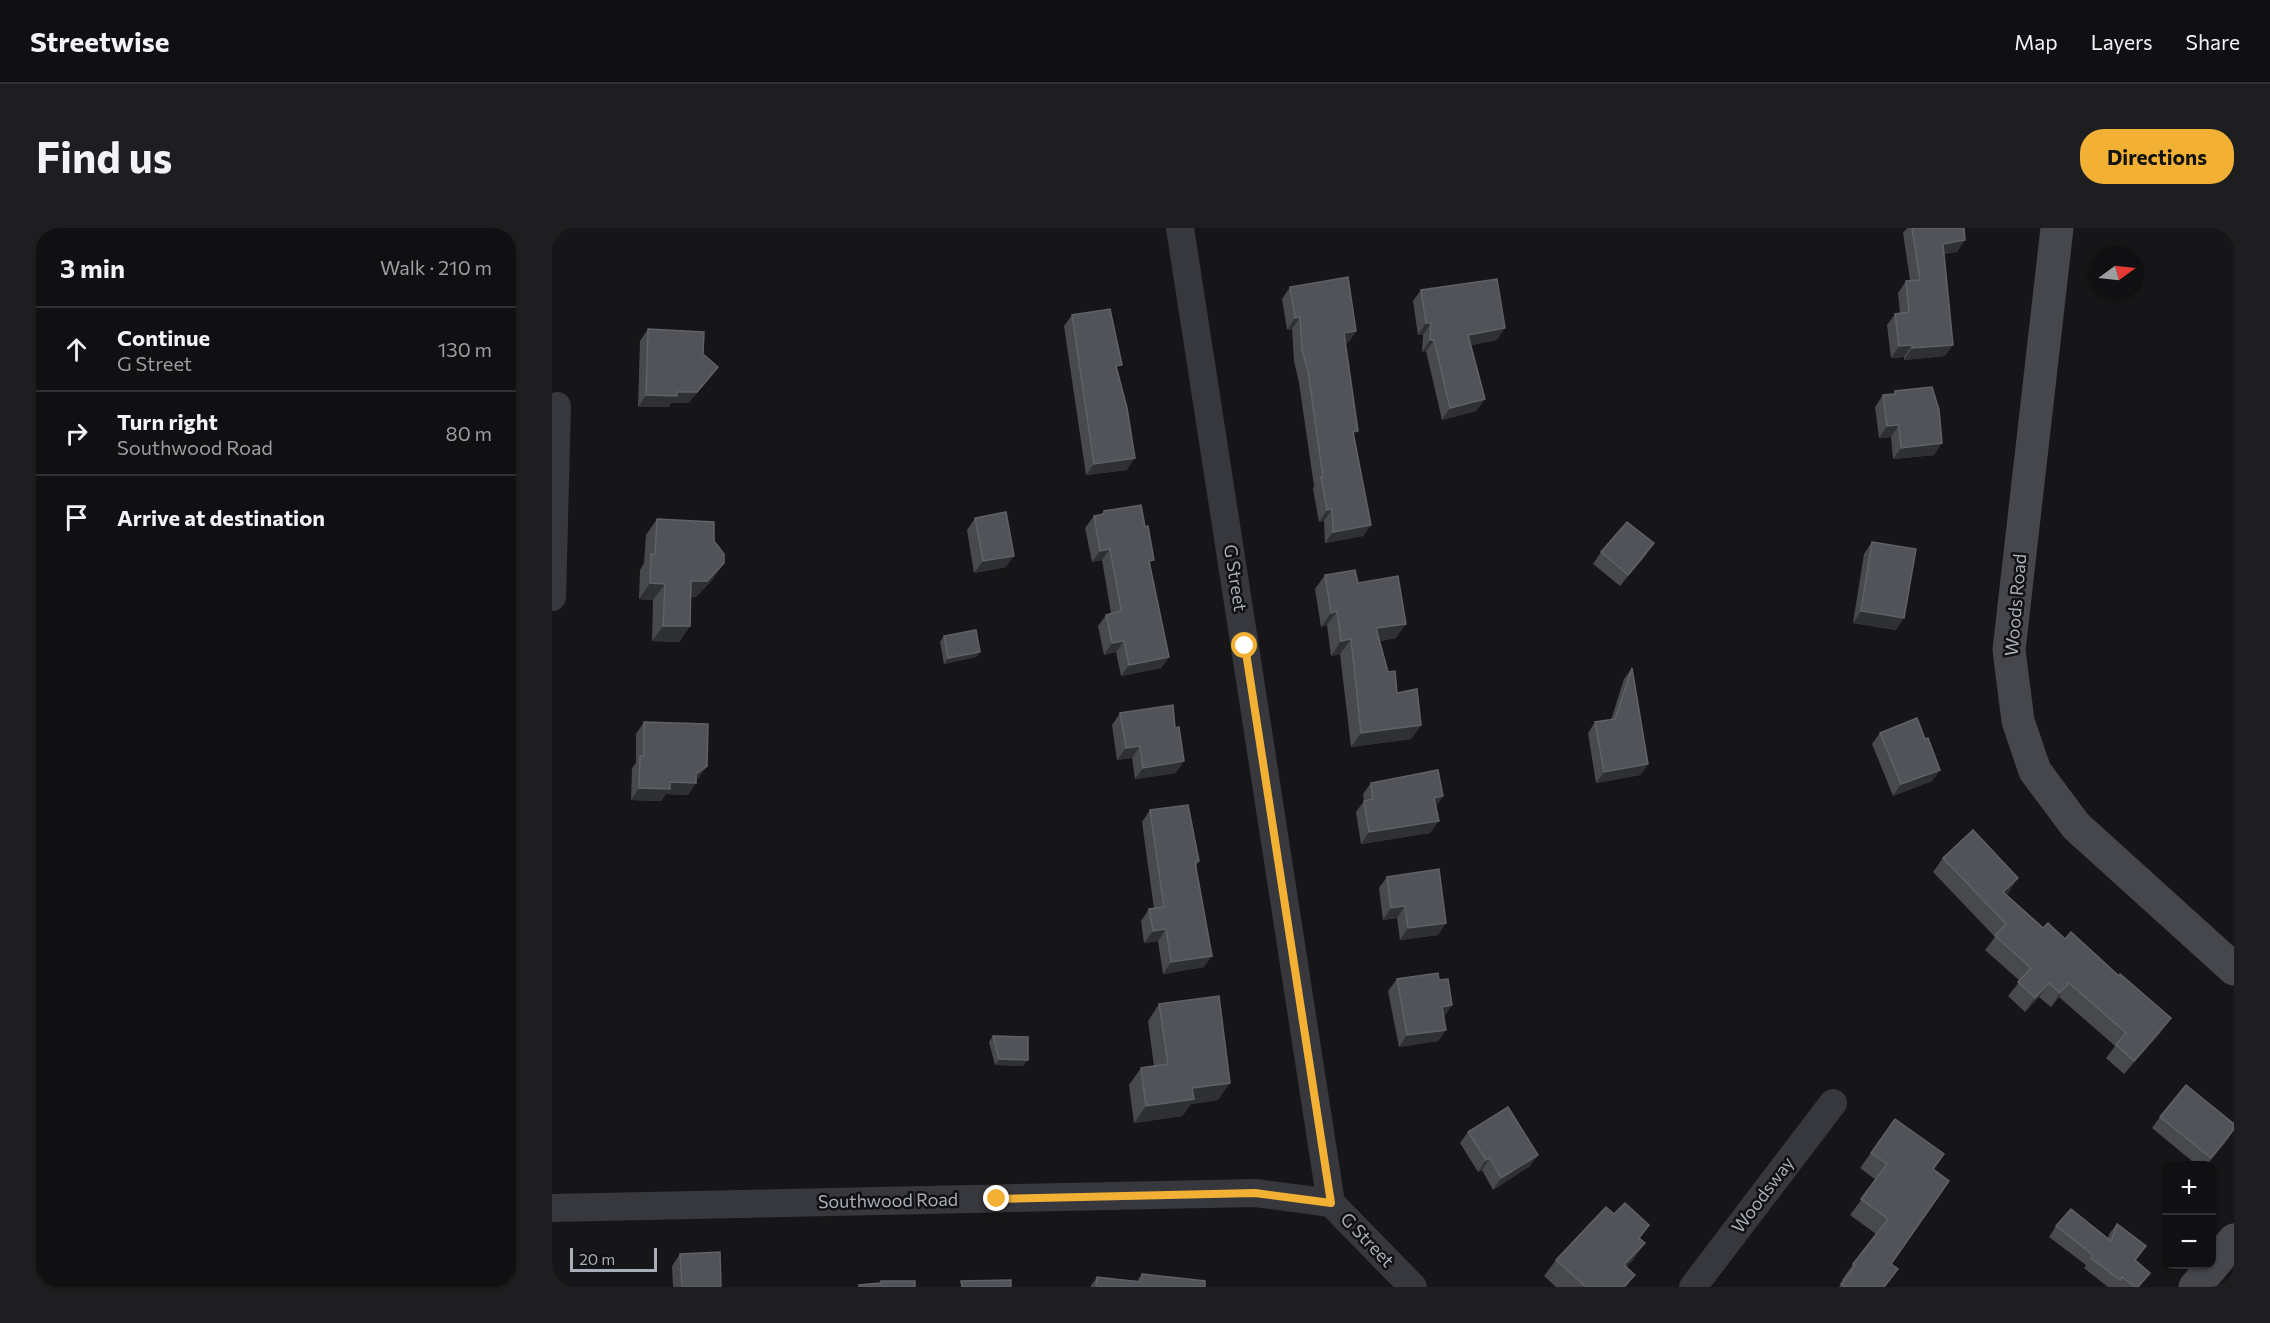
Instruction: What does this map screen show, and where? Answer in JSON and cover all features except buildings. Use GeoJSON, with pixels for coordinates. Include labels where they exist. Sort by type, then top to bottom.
{"type":"FeatureCollection","features":[{"type":"Feature","properties":{"kind":"street","name":"G Street"},"geometry":{"type":"LineString","coordinates":[[1180,228],[1331,1203],[1413,1287]]}},
{"type":"Feature","properties":{"kind":"street","name":"Woods Road"},"geometry":{"type":"LineString","coordinates":[[2057,228],[2009,650],[2018,722],[2035,771],[2076,826],[2234,969]]}},
{"type":"Feature","properties":{"kind":"street"},"geometry":{"type":"LineString","coordinates":[[552,597],[557,406]]}},
{"type":"Feature","properties":{"kind":"street","name":"Woodsway"},"geometry":{"type":"LineString","coordinates":[[1693,1287],[1833,1103]]}},
{"type":"Feature","properties":{"kind":"street","name":"Southwood Road"},"geometry":{"type":"LineString","coordinates":[[552,1208],[1255,1193],[1331,1203]]}},
{"type":"Feature","properties":{"kind":"street"},"geometry":{"type":"LineString","coordinates":[[2195,1287],[2234,1240]]}},
{"type":"Feature","properties":{"kind":"route"},"geometry":{"type":"LineString","coordinates":[[997,1199],[1255,1193],[1331,1203],[1245,646]]}}]}
